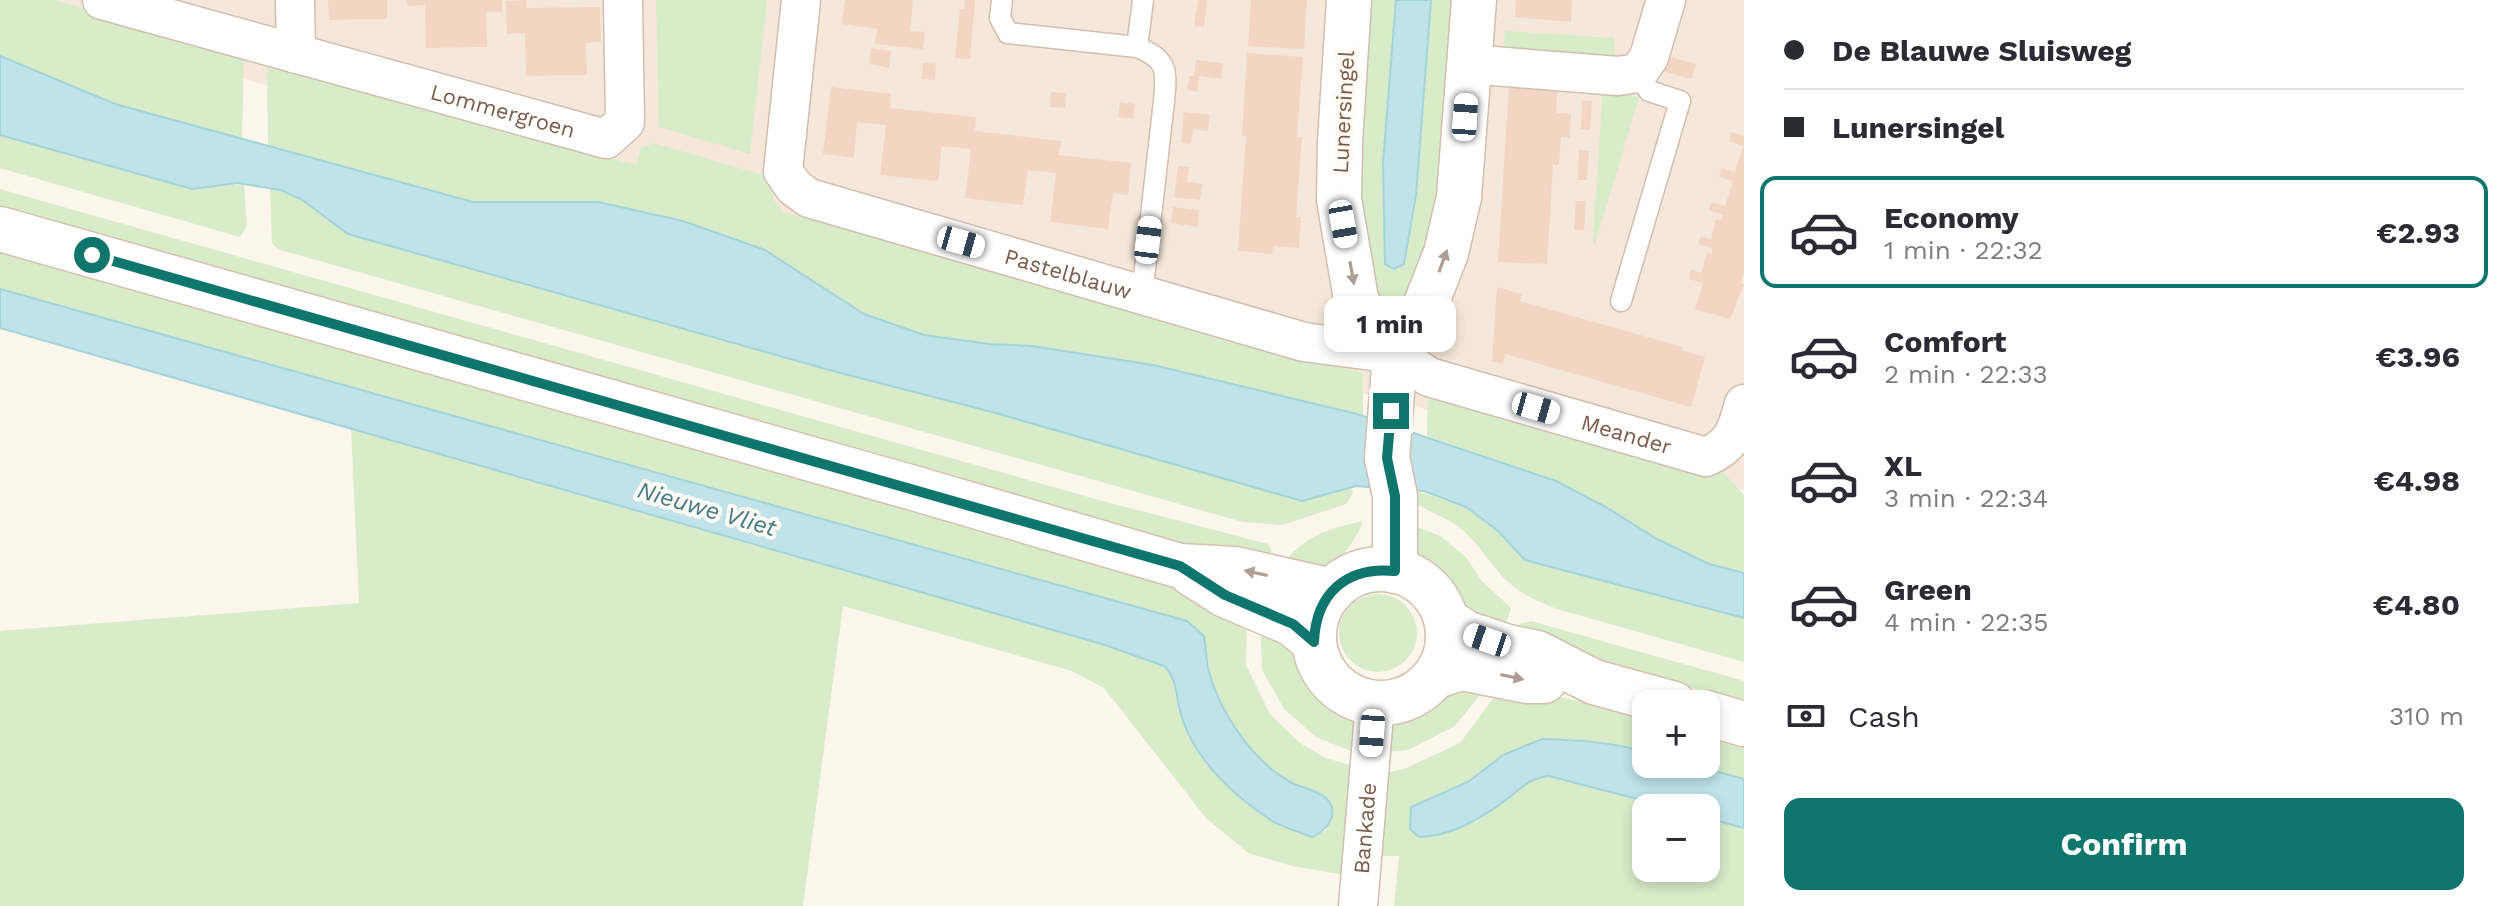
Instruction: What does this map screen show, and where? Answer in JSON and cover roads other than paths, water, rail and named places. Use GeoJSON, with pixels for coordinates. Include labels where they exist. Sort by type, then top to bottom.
{"type":"FeatureCollection","features":[{"type":"Feature","properties":{"kind":"main road","name":"Lunersingel"},"geometry":{"type":"LineString","coordinates":[[1349,0],[1339,199],[1356,299],[1394,371]]}},
{"type":"Feature","properties":{"kind":"main road"},"geometry":{"type":"LineString","coordinates":[[1474,0],[1459,197],[1446,253],[1418,324],[1394,371],[1385,482],[1365,577],[1319,609],[1314,642],[1320,665],[1333,684],[1352,697],[1375,703],[1409,697],[1436,676],[1461,668],[1527,681],[1594,682]]}},
{"type":"Feature","properties":{"kind":"main road"},"geometry":{"type":"LineString","coordinates":[[0,229],[1180,566],[1365,577],[1407,574],[1427,588],[1442,608],[1446,620],[1448,643],[1436,676]]}},
{"type":"Feature","properties":{"kind":"main road"},"geometry":{"type":"LineString","coordinates":[[1180,566],[1225,595],[1293,624],[1314,642]]}},
{"type":"Feature","properties":{"kind":"main road"},"geometry":{"type":"LineString","coordinates":[[1446,620],[1466,633],[1537,653],[1594,682],[1632,692]]}},
{"type":"Feature","properties":{"kind":"main road"},"geometry":{"type":"LineString","coordinates":[[1720,717],[1744,724]]}},
{"type":"Feature","properties":{"kind":"street","name":"Lommergroen"},"geometry":{"type":"LineString","coordinates":[[102,0],[218,16],[258,44],[606,139],[625,122],[623,0]]}},
{"type":"Feature","properties":{"kind":"street"},"geometry":{"type":"LineString","coordinates":[[295,0],[296,54]]}},
{"type":"Feature","properties":{"kind":"street","name":"Pastelblauw"},"geometry":{"type":"LineString","coordinates":[[801,0],[783,171],[794,187],[809,198],[1394,371]]}},
{"type":"Feature","properties":{"kind":"street"},"geometry":{"type":"LineString","coordinates":[[1468,64],[1599,75],[1638,73],[1649,57],[1666,0]]}},
{"type":"Feature","properties":{"kind":"street","name":"Meander"},"geometry":{"type":"LineString","coordinates":[[1394,371],[1429,377],[1706,457],[1720,451],[1734,437],[1744,404]]}},
{"type":"Feature","properties":{"kind":"street","name":"Bankade"},"geometry":{"type":"LineString","coordinates":[[1358,906],[1375,703]]}},
{"type":"Feature","properties":{"kind":"lane"},"geometry":{"type":"LineString","coordinates":[[1002,0],[1000,18],[1008,33],[1137,47],[1154,54],[1164,66],[1166,80],[1142,295]]}},
{"type":"Feature","properties":{"kind":"lane"},"geometry":{"type":"LineString","coordinates":[[1137,47],[1143,0]]}},
{"type":"Feature","properties":{"kind":"lane"},"geometry":{"type":"LineString","coordinates":[[1621,301],[1680,101],[1649,91],[1638,73]]}},
{"type":"Feature","properties":{"kind":"water"},"geometry":{"type":"Polygon","coordinates":[[[1396,0],[1431,0],[1416,195],[1404,264],[1394,269],[1385,264],[1383,163],[1396,0]]]}},
{"type":"Feature","properties":{"kind":"water"},"geometry":{"type":"Polygon","coordinates":[[[0,56],[115,104],[473,202],[598,202],[683,221],[765,250],[864,314],[924,335],[1032,346],[1153,365],[1357,414],[1556,481],[1657,539],[1709,564],[1744,573],[1744,618],[1525,560],[1498,531],[1466,507],[1424,491],[1356,486],[1302,501],[348,234],[301,199],[280,190],[238,183],[192,189],[0,135],[0,56]]]}},
{"type":"Feature","properties":{"kind":"water","name":"Nieuwe Vliet"},"geometry":{"type":"Polygon","coordinates":[[[0,289],[1187,621],[1204,636],[1214,688],[1240,735],[1278,774],[1327,799],[1332,808],[1331,819],[1313,837],[1272,821],[1244,801],[1218,777],[1188,734],[1174,683],[1164,666],[1102,644],[0,328],[0,289]]]}},
{"type":"Feature","properties":{"kind":"water"},"geometry":{"type":"Polygon","coordinates":[[[1542,739],[1581,741],[1632,749],[1632,778],[1720,778],[1720,772],[1744,779],[1744,828],[1720,822],[1720,794],[1632,794],[1632,798],[1549,776],[1530,782],[1486,814],[1454,830],[1419,837],[1410,829],[1411,807],[1468,782],[1503,755],[1542,739]]]}}]}
